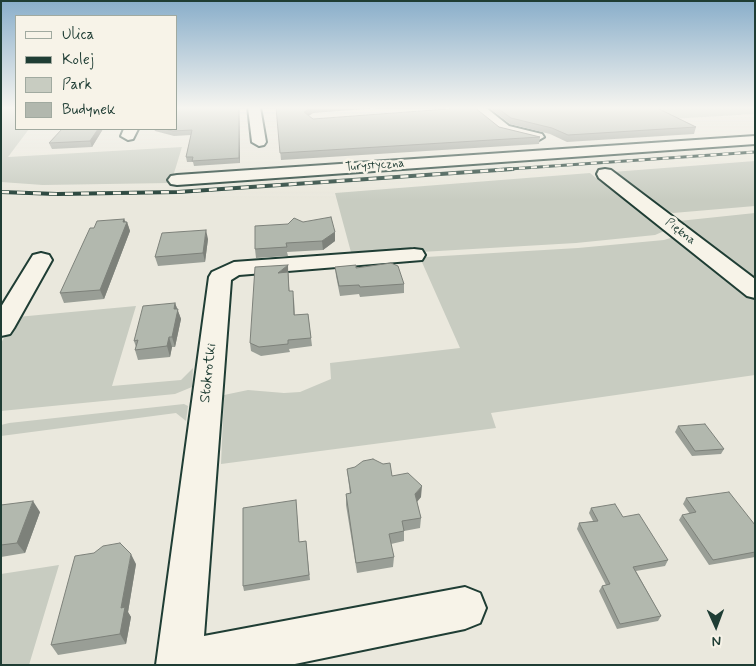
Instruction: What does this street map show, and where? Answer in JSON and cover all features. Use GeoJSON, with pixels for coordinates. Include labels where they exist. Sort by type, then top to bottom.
{"type":"FeatureCollection","features":[{"type":"Feature","properties":{"kind":"street"},"geometry":{"type":"LineString","coordinates":[[541,138],[574,153]]}},
{"type":"Feature","properties":{"kind":"street","name":"Turystyczna"},"geometry":{"type":"LineString","coordinates":[[177,180],[755,140]]}},
{"type":"Feature","properties":{"kind":"street","name":"Piękna"},"geometry":{"type":"LineString","coordinates":[[605,174],[755,291]]}},
{"type":"Feature","properties":{"kind":"street","name":"Stokrotki"},"geometry":{"type":"LineString","coordinates":[[179,664],[220,277],[234,269],[414,255]]}},
{"type":"Feature","properties":{"kind":"street"},"geometry":{"type":"LineString","coordinates":[[1,328],[41,260]]}},
{"type":"Feature","properties":{"kind":"street"},"geometry":{"type":"LineString","coordinates":[[179,664],[465,608]]}},
{"type":"Feature","properties":{"kind":"green space"},"geometry":{"type":"Polygon","coordinates":[[[1,138],[22,138],[8,157],[182,147],[171,183],[43,185],[1,182],[1,138]]]}},
{"type":"Feature","properties":{"kind":"green space"},"geometry":{"type":"Polygon","coordinates":[[[755,161],[755,206],[673,213],[661,209],[612,172],[755,161]]]}},
{"type":"Feature","properties":{"kind":"green space"},"geometry":{"type":"Polygon","coordinates":[[[590,173],[601,182],[615,185],[669,229],[655,235],[576,243],[352,256],[335,193],[590,173]]]}},
{"type":"Feature","properties":{"kind":"green space"},"geometry":{"type":"Polygon","coordinates":[[[755,213],[755,282],[682,227],[679,221],[755,213]]]}},
{"type":"Feature","properties":{"kind":"green space"},"geometry":{"type":"Polygon","coordinates":[[[677,236],[755,298],[755,375],[491,413],[496,428],[221,464],[224,395],[248,390],[284,393],[300,392],[331,379],[330,363],[460,348],[421,260],[426,257],[578,248],[664,240],[677,236]]]}},
{"type":"Feature","properties":{"kind":"green space"},"geometry":{"type":"Polygon","coordinates":[[[136,306],[112,386],[181,380],[193,368],[192,387],[175,394],[1,411],[1,343],[17,317],[136,306]]]}},
{"type":"Feature","properties":{"kind":"green space"},"geometry":{"type":"Polygon","coordinates":[[[184,404],[188,406],[186,421],[176,413],[1,436],[1,425],[9,423],[184,404]]]}},
{"type":"Feature","properties":{"kind":"green space"},"geometry":{"type":"Polygon","coordinates":[[[59,565],[29,665],[1,665],[1,574],[59,565]]]}},
{"type":"Feature","properties":{"kind":"building"},"geometry":{"type":"Polygon","coordinates":[[[54,138],[92,138],[90,141],[49,143],[54,138]]]}},
{"type":"Feature","properties":{"kind":"building"},"geometry":{"type":"Polygon","coordinates":[[[190,138],[239,138],[239,158],[192,161],[193,157],[186,157],[190,138]]]}},
{"type":"Feature","properties":{"kind":"building"},"geometry":{"type":"Polygon","coordinates":[[[279,138],[522,138],[280,153],[279,138]]]}},
{"type":"Feature","properties":{"kind":"building"},"geometry":{"type":"Polygon","coordinates":[[[331,217],[335,232],[322,241],[286,243],[287,247],[255,249],[255,226],[288,224],[294,218],[303,222],[331,217]]]}},
{"type":"Feature","properties":{"kind":"building"},"geometry":{"type":"Polygon","coordinates":[[[124,219],[123,222],[127,222],[100,290],[60,293],[90,228],[94,228],[97,221],[124,219]]]}},
{"type":"Feature","properties":{"kind":"building"},"geometry":{"type":"Polygon","coordinates":[[[206,230],[203,253],[155,257],[162,233],[206,230]]]}},
{"type":"Feature","properties":{"kind":"building"},"geometry":{"type":"Polygon","coordinates":[[[391,263],[398,266],[404,284],[360,287],[359,285],[339,286],[335,267],[356,265],[356,268],[391,263]]]}},
{"type":"Feature","properties":{"kind":"building"},"geometry":{"type":"Polygon","coordinates":[[[288,265],[278,273],[288,272],[289,291],[293,291],[294,315],[308,314],[311,338],[288,340],[288,344],[259,347],[250,343],[255,267],[288,265]]]}},
{"type":"Feature","properties":{"kind":"building"},"geometry":{"type":"Polygon","coordinates":[[[175,303],[174,309],[178,309],[172,337],[169,337],[167,346],[135,350],[138,340],[134,341],[143,306],[175,303]]]}},
{"type":"Feature","properties":{"kind":"building"},"geometry":{"type":"Polygon","coordinates":[[[705,424],[724,449],[695,451],[678,426],[705,424]]]}},
{"type":"Feature","properties":{"kind":"building"},"geometry":{"type":"Polygon","coordinates":[[[373,459],[383,464],[390,463],[392,476],[408,473],[422,486],[415,494],[421,518],[402,521],[404,531],[389,534],[394,557],[356,563],[346,494],[351,493],[347,469],[355,467],[363,461],[373,459]]]}},
{"type":"Feature","properties":{"kind":"building"},"geometry":{"type":"Polygon","coordinates":[[[729,492],[755,525],[755,552],[713,560],[682,515],[696,512],[686,498],[729,492]]]}},
{"type":"Feature","properties":{"kind":"building"},"geometry":{"type":"Polygon","coordinates":[[[296,500],[299,542],[306,541],[309,575],[243,586],[243,508],[296,500]]]}},
{"type":"Feature","properties":{"kind":"building"},"geometry":{"type":"Polygon","coordinates":[[[33,501],[17,543],[1,545],[1,505],[33,501]]]}},
{"type":"Feature","properties":{"kind":"building"},"geometry":{"type":"Polygon","coordinates":[[[615,504],[623,517],[639,514],[668,560],[633,567],[661,616],[620,624],[602,586],[610,584],[579,523],[598,521],[591,508],[615,504]]]}},
{"type":"Feature","properties":{"kind":"building"},"geometry":{"type":"Polygon","coordinates":[[[120,543],[131,554],[121,608],[125,607],[120,634],[51,645],[75,556],[94,553],[103,546],[120,543]]]}},
{"type":"Feature","properties":{"kind":"railway"},"geometry":{"type":"LineString","coordinates":[[495,170],[755,152]]}},
{"type":"Feature","properties":{"kind":"railway"},"geometry":{"type":"LineString","coordinates":[[1,192],[57,194],[178,192],[513,169]]}}]}
